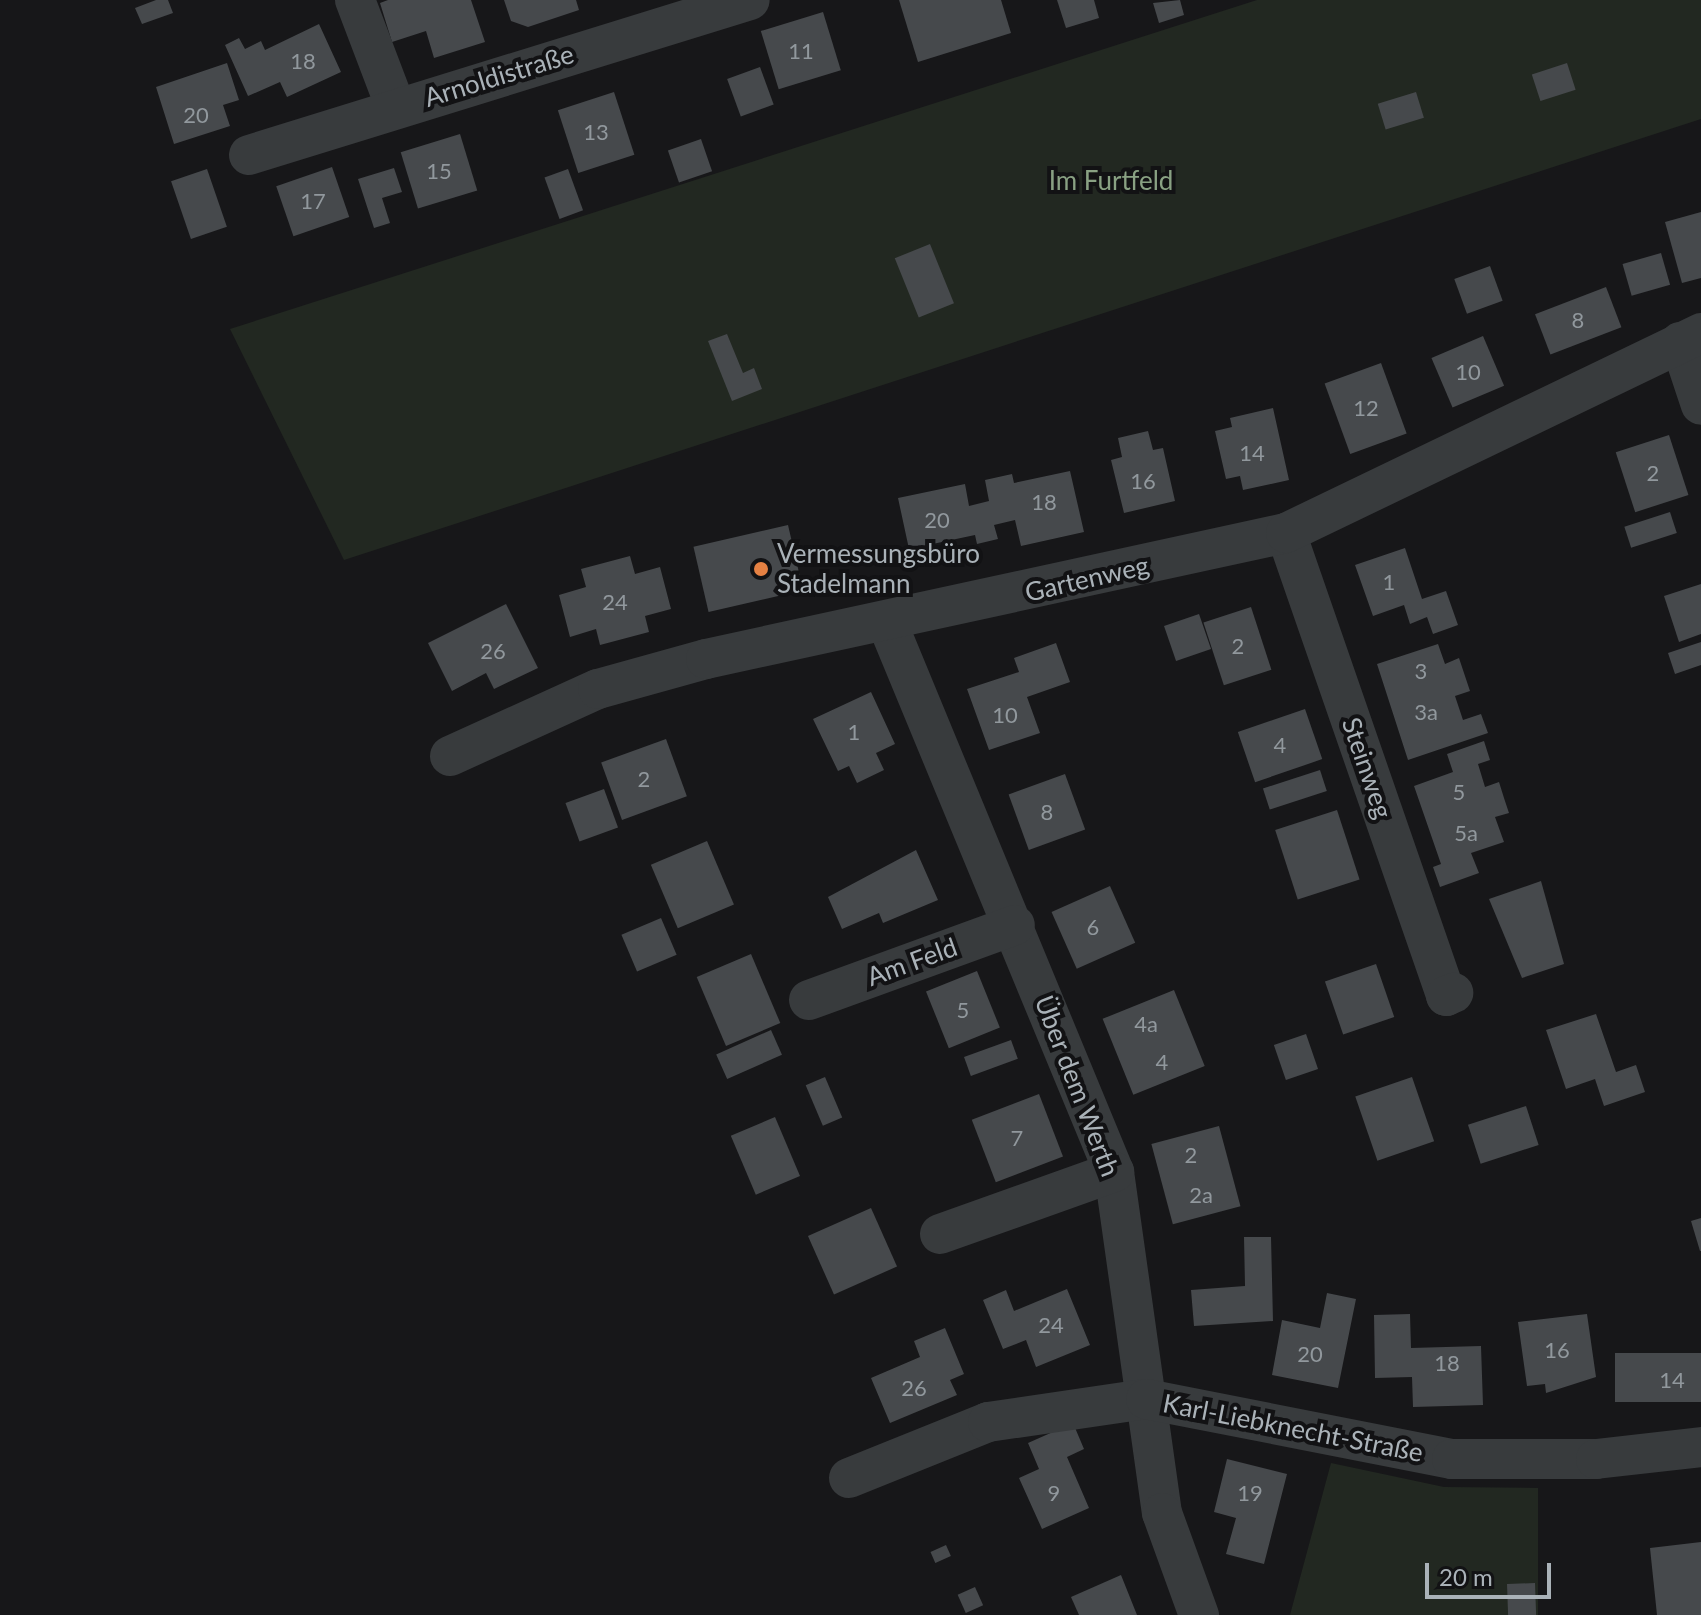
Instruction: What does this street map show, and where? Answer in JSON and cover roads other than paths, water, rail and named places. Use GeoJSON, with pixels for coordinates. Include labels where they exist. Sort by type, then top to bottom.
{"type":"FeatureCollection","features":[{"type":"Feature","properties":{"kind":"street"},"geometry":{"type":"LineString","coordinates":[[355,0],[396,108]]}},
{"type":"Feature","properties":{"kind":"street","name":"Arnoldistraße"},"geometry":{"type":"LineString","coordinates":[[249,155],[750,0]]}},
{"type":"Feature","properties":{"kind":"street"},"geometry":{"type":"LineString","coordinates":[[1690,338],[1701,405]]}},
{"type":"Feature","properties":{"kind":"street","name":"Gartenweg"},"geometry":{"type":"LineString","coordinates":[[450,756],[598,689],[706,659],[888,625],[1286,533],[1690,338]]}},
{"type":"Feature","properties":{"kind":"street","name":"Steinweg"},"geometry":{"type":"LineString","coordinates":[[1286,533],[1446,996],[1453,993]]}},
{"type":"Feature","properties":{"kind":"street","name":"Über dem Werth"},"geometry":{"type":"LineString","coordinates":[[888,625],[1015,925],[1114,1172],[1162,1513],[1199,1615]]}},
{"type":"Feature","properties":{"kind":"street","name":"Am Feld"},"geometry":{"type":"LineString","coordinates":[[809,1000],[1015,925]]}},
{"type":"Feature","properties":{"kind":"street"},"geometry":{"type":"LineString","coordinates":[[940,1234],[1114,1172]]}},
{"type":"Feature","properties":{"kind":"street","name":"Karl-Liebknecht-Straße"},"geometry":{"type":"LineString","coordinates":[[849,1478],[988,1422],[1146,1399],[1452,1459],[1596,1459],[1701,1447]]}},
{"type":"Feature","properties":{"kind":"place","name":"Vermessungsbüro Stadelmann"},"geometry":{"type":"Point","coordinates":[761,569]}},
{"type":"Feature","properties":{"kind":"park label","name":"Im Furtfeld"},"geometry":{"type":"Point","coordinates":[1111,181]}}]}
